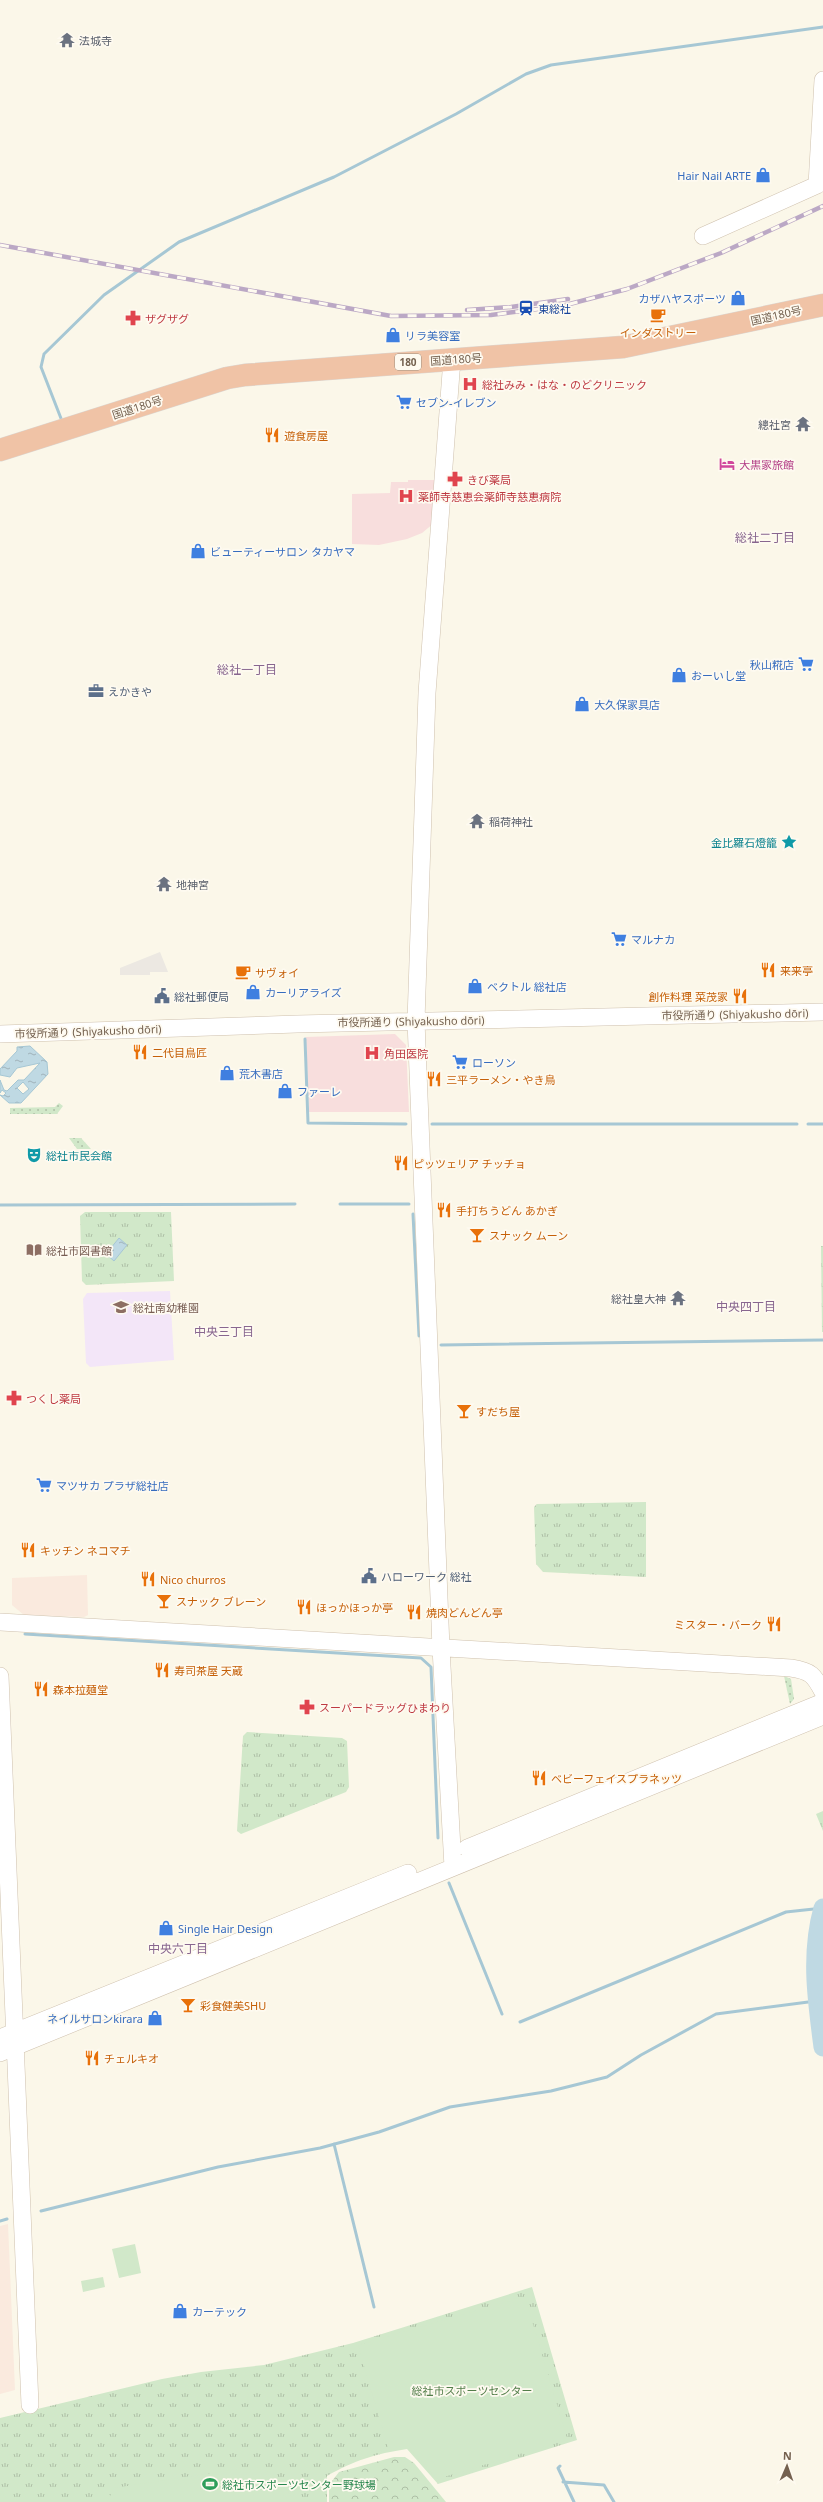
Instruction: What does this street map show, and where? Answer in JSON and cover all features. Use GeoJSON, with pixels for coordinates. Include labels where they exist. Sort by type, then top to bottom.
{"type":"FeatureCollection","features":[{"type":"Feature","properties":{"kind":"highway","name":"国道180号"},"geometry":{"type":"LineString","coordinates":[[0,450],[227,378],[452,359],[623,347],[823,305]]}},
{"type":"Feature","properties":{"kind":"street"},"geometry":{"type":"LineString","coordinates":[[702,236],[817,185],[823,80]]}},
{"type":"Feature","properties":{"kind":"street"},"geometry":{"type":"LineString","coordinates":[[452,359],[427,693],[416,1021],[441,1648],[452,1861]]}},
{"type":"Feature","properties":{"kind":"street","name":"市役所通り (Shiyakusho dōri)"},"geometry":{"type":"LineString","coordinates":[[0,1034],[416,1021],[823,1012]]}},
{"type":"Feature","properties":{"kind":"street"},"geometry":{"type":"LineString","coordinates":[[0,1622],[791,1668],[803,1670],[815,1677],[823,1692]]}},
{"type":"Feature","properties":{"kind":"street"},"geometry":{"type":"LineString","coordinates":[[0,1676],[10,2038],[30,2405]]}},
{"type":"Feature","properties":{"kind":"street"},"geometry":{"type":"LineString","coordinates":[[452,1861],[823,1702]]}},
{"type":"Feature","properties":{"kind":"street"},"geometry":{"type":"LineString","coordinates":[[0,2053],[10,2038],[452,1861],[823,1716]]}},
{"type":"Feature","properties":{"kind":"shaded area"},"geometry":{"type":"Polygon","coordinates":[[[408,480],[438,480],[434,523],[422,533],[407,539],[379,545],[352,544],[352,494],[390,493],[391,482],[408,482],[408,480]]]}},
{"type":"Feature","properties":{"kind":"shaded area"},"geometry":{"type":"Polygon","coordinates":[[[160,952],[168,972],[150,972],[150,975],[120,975],[120,968],[160,952]]]}},
{"type":"Feature","properties":{"kind":"shaded area"},"geometry":{"type":"Polygon","coordinates":[[[395,1034],[406,1045],[409,1112],[309,1112],[306,1037],[395,1034]]]}},
{"type":"Feature","properties":{"kind":"shaded area"},"geometry":{"type":"Polygon","coordinates":[[[170,1291],[174,1360],[90,1367],[86,1363],[83,1299],[87,1293],[170,1291]]]}},
{"type":"Feature","properties":{"kind":"shaded area"},"geometry":{"type":"Polygon","coordinates":[[[87,1575],[88,1615],[84,1617],[24,1615],[12,1605],[12,1578],[87,1575]]]}},
{"type":"Feature","properties":{"kind":"shaded area"},"geometry":{"type":"Polygon","coordinates":[[[8,2224],[15,2390],[0,2394],[0,2226],[8,2224]]]}},
{"type":"Feature","properties":{"kind":"green space"},"geometry":{"type":"Polygon","coordinates":[[[59,1103],[63,1106],[57,1114],[10,1114],[10,1108],[55,1107],[59,1103]]]}},
{"type":"Feature","properties":{"kind":"green space"},"geometry":{"type":"Polygon","coordinates":[[[69,1138],[81,1138],[91,1149],[77,1149],[69,1138]]]}},
{"type":"Feature","properties":{"kind":"green space"},"geometry":{"type":"Polygon","coordinates":[[[85,1212],[171,1212],[174,1281],[86,1285],[82,1281],[80,1216],[85,1212]]]}},
{"type":"Feature","properties":{"kind":"green space"},"geometry":{"type":"Polygon","coordinates":[[[821,1246],[823,1246],[823,1332],[822,1332],[821,1246]]]}},
{"type":"Feature","properties":{"kind":"green space"},"geometry":{"type":"Polygon","coordinates":[[[646,1502],[646,1577],[543,1572],[536,1564],[534,1507],[537,1504],[646,1502]]]}},
{"type":"Feature","properties":{"kind":"green space"},"geometry":{"type":"Polygon","coordinates":[[[784,1676],[791,1679],[794,1699],[790,1704],[784,1676]]]}},
{"type":"Feature","properties":{"kind":"green space"},"geometry":{"type":"Polygon","coordinates":[[[247,1732],[342,1738],[347,1741],[349,1787],[346,1792],[241,1834],[237,1831],[243,1736],[247,1732]]]}},
{"type":"Feature","properties":{"kind":"green space"},"geometry":{"type":"Polygon","coordinates":[[[823,1811],[823,1831],[816,1814],[823,1811]]]}},
{"type":"Feature","properties":{"kind":"green space"},"geometry":{"type":"Polygon","coordinates":[[[135,2244],[141,2273],[119,2278],[112,2249],[135,2244]]]}},
{"type":"Feature","properties":{"kind":"green space"},"geometry":{"type":"Polygon","coordinates":[[[103,2277],[105,2287],[83,2292],[81,2281],[103,2277]]]}},
{"type":"Feature","properties":{"kind":"green space","name":"総社市スポーツセンター"},"geometry":{"type":"Polygon","coordinates":[[[532,2287],[577,2440],[438,2484],[407,2449],[385,2453],[356,2462],[327,2476],[327,2502],[0,2502],[0,2418],[162,2379],[201,2372],[264,2365],[353,2343],[532,2287]]]}},
{"type":"Feature","properties":{"kind":"green space"},"geometry":{"type":"Polygon","coordinates":[[[520,2298],[526,2301],[567,2438],[563,2441],[437,2479],[408,2446],[388,2448],[358,2345],[520,2298]]]}},
{"type":"Feature","properties":{"kind":"green space"},"geometry":{"type":"Polygon","coordinates":[[[394,2457],[405,2457],[414,2463],[446,2502],[329,2502],[329,2485],[339,2472],[394,2457]]]}},
{"type":"Feature","properties":{"kind":"green space","name":"総社市スポーツセンター野球場"},"geometry":{"type":"Polygon","coordinates":[[[250,2467],[264,2470],[271,2474],[282,2484],[296,2502],[107,2502],[114,2488],[250,2467]]]}},
{"type":"Feature","properties":{"kind":"water"},"geometry":{"type":"Polygon","coordinates":[[[30,1046],[47,1062],[48,1074],[21,1103],[9,1103],[0,1095],[3,1096],[6,1093],[2,1090],[0,1093],[0,1080],[4,1090],[7,1091],[18,1080],[24,1080],[40,1063],[17,1068],[10,1077],[0,1075],[0,1069],[17,1051],[17,1047],[30,1046]],[[23,1082],[17,1088],[23,1094],[29,1089],[23,1082]]]}},
{"type":"Feature","properties":{"kind":"water"},"geometry":{"type":"Polygon","coordinates":[[[119,1238],[127,1245],[114,1261],[106,1254],[119,1238]]]}},
{"type":"Feature","properties":{"kind":"waterway"},"geometry":{"type":"LineString","coordinates":[[62,421],[41,367],[44,354],[104,295],[179,242],[334,177],[456,114],[526,74],[551,65],[823,27]]}},
{"type":"Feature","properties":{"kind":"waterway"},"geometry":{"type":"LineString","coordinates":[[305,1039],[308,1123],[406,1124]]}},
{"type":"Feature","properties":{"kind":"waterway"},"geometry":{"type":"LineString","coordinates":[[432,1124],[797,1124]]}},
{"type":"Feature","properties":{"kind":"waterway"},"geometry":{"type":"LineString","coordinates":[[808,1124],[823,1124]]}},
{"type":"Feature","properties":{"kind":"waterway"},"geometry":{"type":"LineString","coordinates":[[0,1205],[295,1204]]}},
{"type":"Feature","properties":{"kind":"waterway"},"geometry":{"type":"LineString","coordinates":[[340,1204],[409,1204]]}},
{"type":"Feature","properties":{"kind":"waterway"},"geometry":{"type":"LineString","coordinates":[[413,1214],[419,1336]]}},
{"type":"Feature","properties":{"kind":"waterway"},"geometry":{"type":"LineString","coordinates":[[441,1345],[823,1340]]}},
{"type":"Feature","properties":{"kind":"waterway"},"geometry":{"type":"LineString","coordinates":[[25,1634],[421,1658],[431,1667],[438,1838]]}},
{"type":"Feature","properties":{"kind":"waterway"},"geometry":{"type":"LineString","coordinates":[[449,1883],[502,2014]]}},
{"type":"Feature","properties":{"kind":"waterway"},"geometry":{"type":"LineString","coordinates":[[520,2022],[786,1912],[823,1908]]}},
{"type":"Feature","properties":{"kind":"waterway"},"geometry":{"type":"LineString","coordinates":[[823,1908],[819,1925],[816,1960],[817,1995],[823,2047]]}},
{"type":"Feature","properties":{"kind":"waterway"},"geometry":{"type":"LineString","coordinates":[[41,2211],[218,2167],[320,2148],[379,2132],[450,2107],[551,2091],[607,2077],[641,2055],[716,2014],[816,2001]]}},
{"type":"Feature","properties":{"kind":"waterway"},"geometry":{"type":"LineString","coordinates":[[334,2144],[374,2307]]}},
{"type":"Feature","properties":{"kind":"waterway"},"geometry":{"type":"LineString","coordinates":[[0,2221],[7,2219]]}},
{"type":"Feature","properties":{"kind":"waterway"},"geometry":{"type":"LineString","coordinates":[[560,2466],[558,2468],[574,2502]]}},
{"type":"Feature","properties":{"kind":"waterway"},"geometry":{"type":"LineString","coordinates":[[563,2482],[604,2485],[614,2502]]}},
{"type":"Feature","properties":{"kind":"railway"},"geometry":{"type":"LineString","coordinates":[[0,245],[391,316],[491,315],[562,306],[627,289],[721,253],[823,206]]}},
{"type":"Feature","properties":{"kind":"railway"},"geometry":{"type":"LineString","coordinates":[[467,310],[511,307],[568,299]]}},
{"type":"Feature","properties":{"kind":"place","name":"法城寺"},"geometry":{"type":"Point","coordinates":[67,40]}},
{"type":"Feature","properties":{"kind":"place","name":"Hair Nail ARTE"},"geometry":{"type":"Point","coordinates":[763,175]}},
{"type":"Feature","properties":{"kind":"place","name":"カザハヤスポーツ"},"geometry":{"type":"Point","coordinates":[738,298]}},
{"type":"Feature","properties":{"kind":"place","name":"東総社"},"geometry":{"type":"Point","coordinates":[526,308]}},
{"type":"Feature","properties":{"kind":"place","name":"インダストリー"},"geometry":{"type":"Point","coordinates":[658,315]}},
{"type":"Feature","properties":{"kind":"place","name":"ザグザグ"},"geometry":{"type":"Point","coordinates":[133,318]}},
{"type":"Feature","properties":{"kind":"place","name":"リラ美容室"},"geometry":{"type":"Point","coordinates":[393,335]}},
{"type":"Feature","properties":{"kind":"place","name":"総社みみ・はな・のどクリニック"},"geometry":{"type":"Point","coordinates":[470,384]}},
{"type":"Feature","properties":{"kind":"place","name":"セブン-イレブン"},"geometry":{"type":"Point","coordinates":[404,402]}},
{"type":"Feature","properties":{"kind":"place","name":"總社宮"},"geometry":{"type":"Point","coordinates":[803,424]}},
{"type":"Feature","properties":{"kind":"place","name":"遊食房屋"},"geometry":{"type":"Point","coordinates":[272,435]}},
{"type":"Feature","properties":{"kind":"place","name":"大黒家旅館"},"geometry":{"type":"Point","coordinates":[727,464]}},
{"type":"Feature","properties":{"kind":"place","name":"きび薬局"},"geometry":{"type":"Point","coordinates":[455,479]}},
{"type":"Feature","properties":{"kind":"place","name":"薬師寺慈恵会薬師寺慈恵病院"},"geometry":{"type":"Point","coordinates":[406,496]}},
{"type":"Feature","properties":{"kind":"place","name":"ビューティーサロン タカヤマ"},"geometry":{"type":"Point","coordinates":[198,551]}},
{"type":"Feature","properties":{"kind":"place","name":"秋山糀店"},"geometry":{"type":"Point","coordinates":[806,664]}},
{"type":"Feature","properties":{"kind":"place","name":"おーいし堂"},"geometry":{"type":"Point","coordinates":[679,675]}},
{"type":"Feature","properties":{"kind":"place","name":"えかきや"},"geometry":{"type":"Point","coordinates":[96,691]}},
{"type":"Feature","properties":{"kind":"place","name":"大久保家具店"},"geometry":{"type":"Point","coordinates":[582,704]}},
{"type":"Feature","properties":{"kind":"place","name":"稲荷神社"},"geometry":{"type":"Point","coordinates":[477,821]}},
{"type":"Feature","properties":{"kind":"place","name":"金比羅石燈籠"},"geometry":{"type":"Point","coordinates":[789,842]}},
{"type":"Feature","properties":{"kind":"place","name":"地神宮"},"geometry":{"type":"Point","coordinates":[164,884]}},
{"type":"Feature","properties":{"kind":"place","name":"マルナカ"},"geometry":{"type":"Point","coordinates":[619,939]}},
{"type":"Feature","properties":{"kind":"place","name":"来来亭"},"geometry":{"type":"Point","coordinates":[768,970]}},
{"type":"Feature","properties":{"kind":"place","name":"サヴォイ"},"geometry":{"type":"Point","coordinates":[243,972]}},
{"type":"Feature","properties":{"kind":"place","name":"ベクトル 総社店"},"geometry":{"type":"Point","coordinates":[475,986]}},
{"type":"Feature","properties":{"kind":"place","name":"カーリアライズ"},"geometry":{"type":"Point","coordinates":[253,992]}},
{"type":"Feature","properties":{"kind":"place","name":"総社郵便局"},"geometry":{"type":"Point","coordinates":[162,996]}},
{"type":"Feature","properties":{"kind":"place","name":"創作料理 菜茂家"},"geometry":{"type":"Point","coordinates":[740,996]}},
{"type":"Feature","properties":{"kind":"place","name":"二代目鳥匠"},"geometry":{"type":"Point","coordinates":[140,1052]}},
{"type":"Feature","properties":{"kind":"place","name":"角田医院"},"geometry":{"type":"Point","coordinates":[372,1053]}},
{"type":"Feature","properties":{"kind":"place","name":"ローソン"},"geometry":{"type":"Point","coordinates":[460,1062]}},
{"type":"Feature","properties":{"kind":"place","name":"荒木書店"},"geometry":{"type":"Point","coordinates":[227,1073]}},
{"type":"Feature","properties":{"kind":"place","name":"三平ラーメン・やき鳥"},"geometry":{"type":"Point","coordinates":[434,1079]}},
{"type":"Feature","properties":{"kind":"place","name":"ファーレ"},"geometry":{"type":"Point","coordinates":[285,1091]}},
{"type":"Feature","properties":{"kind":"place","name":"総社市民会館"},"geometry":{"type":"Point","coordinates":[34,1155]}},
{"type":"Feature","properties":{"kind":"place","name":"ピッツェリア チッチョ"},"geometry":{"type":"Point","coordinates":[401,1163]}},
{"type":"Feature","properties":{"kind":"place","name":"手打ちうどん あかぎ"},"geometry":{"type":"Point","coordinates":[444,1210]}},
{"type":"Feature","properties":{"kind":"place","name":"スナック ムーン"},"geometry":{"type":"Point","coordinates":[477,1235]}},
{"type":"Feature","properties":{"kind":"place","name":"総社市図書館"},"geometry":{"type":"Point","coordinates":[34,1250]}},
{"type":"Feature","properties":{"kind":"place","name":"総社皇大神"},"geometry":{"type":"Point","coordinates":[678,1298]}},
{"type":"Feature","properties":{"kind":"place","name":"総社南幼稚園"},"geometry":{"type":"Point","coordinates":[121,1307]}},
{"type":"Feature","properties":{"kind":"place","name":"つくし薬局"},"geometry":{"type":"Point","coordinates":[14,1398]}},
{"type":"Feature","properties":{"kind":"place","name":"すだち屋"},"geometry":{"type":"Point","coordinates":[464,1411]}},
{"type":"Feature","properties":{"kind":"place","name":"マツサカ プラザ総社店"},"geometry":{"type":"Point","coordinates":[44,1485]}},
{"type":"Feature","properties":{"kind":"place","name":"キッチン ネコマチ"},"geometry":{"type":"Point","coordinates":[28,1550]}},
{"type":"Feature","properties":{"kind":"place","name":"ハローワーク 総社"},"geometry":{"type":"Point","coordinates":[369,1576]}},
{"type":"Feature","properties":{"kind":"place","name":"Nico churros"},"geometry":{"type":"Point","coordinates":[148,1579]}},
{"type":"Feature","properties":{"kind":"place","name":"スナック ブレーン"},"geometry":{"type":"Point","coordinates":[164,1601]}},
{"type":"Feature","properties":{"kind":"place","name":"ほっかほっか亭"},"geometry":{"type":"Point","coordinates":[304,1607]}},
{"type":"Feature","properties":{"kind":"place","name":"焼肉どんどん亭"},"geometry":{"type":"Point","coordinates":[414,1612]}},
{"type":"Feature","properties":{"kind":"place","name":"ミスター・バーク"},"geometry":{"type":"Point","coordinates":[774,1624]}},
{"type":"Feature","properties":{"kind":"place","name":"寿司茶屋 天蔵"},"geometry":{"type":"Point","coordinates":[162,1670]}},
{"type":"Feature","properties":{"kind":"place","name":"森本拉麺堂"},"geometry":{"type":"Point","coordinates":[41,1689]}},
{"type":"Feature","properties":{"kind":"place","name":"スーパードラッグひまわり"},"geometry":{"type":"Point","coordinates":[307,1707]}},
{"type":"Feature","properties":{"kind":"place","name":"ベビーフェイスプラネッツ"},"geometry":{"type":"Point","coordinates":[539,1778]}},
{"type":"Feature","properties":{"kind":"place","name":"Single Hair Design"},"geometry":{"type":"Point","coordinates":[166,1928]}},
{"type":"Feature","properties":{"kind":"place","name":"彩食健美SHU"},"geometry":{"type":"Point","coordinates":[188,2005]}},
{"type":"Feature","properties":{"kind":"place","name":"ネイルサロンkirara"},"geometry":{"type":"Point","coordinates":[155,2018]}},
{"type":"Feature","properties":{"kind":"place","name":"チェルキオ"},"geometry":{"type":"Point","coordinates":[92,2058]}},
{"type":"Feature","properties":{"kind":"place","name":"カーテック"},"geometry":{"type":"Point","coordinates":[180,2311]}},
{"type":"Feature","properties":{"kind":"place","name":"総社市スポーツセンター野球場"},"geometry":{"type":"Point","coordinates":[210,2484]}},
{"type":"Feature","properties":{"kind":"district","name":"総社二丁目"},"geometry":{"type":"Point","coordinates":[765,537]}},
{"type":"Feature","properties":{"kind":"district","name":"総社一丁目"},"geometry":{"type":"Point","coordinates":[247,669]}},
{"type":"Feature","properties":{"kind":"district","name":"中央四丁目"},"geometry":{"type":"Point","coordinates":[746,1306]}},
{"type":"Feature","properties":{"kind":"district","name":"中央三丁目"},"geometry":{"type":"Point","coordinates":[224,1331]}},
{"type":"Feature","properties":{"kind":"district","name":"中央六丁目"},"geometry":{"type":"Point","coordinates":[178,1948]}}]}
